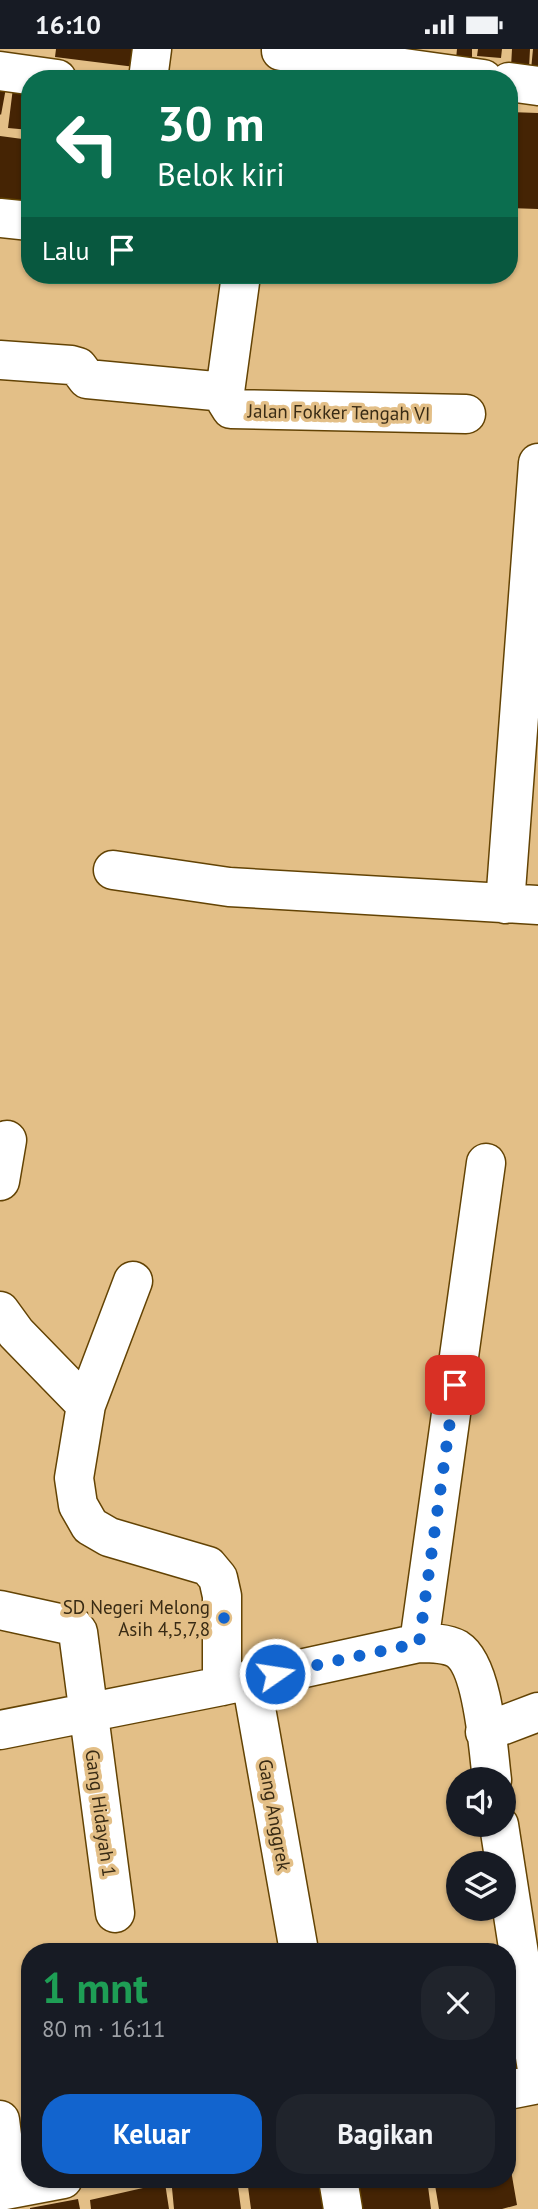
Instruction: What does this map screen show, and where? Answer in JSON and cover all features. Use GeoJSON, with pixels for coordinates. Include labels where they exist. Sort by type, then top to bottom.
{"type":"FeatureCollection","features":[{"type":"Feature","properties":{"kind":"street"},"geometry":{"type":"LineString","coordinates":[[149,70],[152,49]]}},
{"type":"Feature","properties":{"kind":"street"},"geometry":{"type":"LineString","coordinates":[[281,49],[418,70]]}},
{"type":"Feature","properties":{"kind":"street"},"geometry":{"type":"LineString","coordinates":[[0,71],[21,74]]}},
{"type":"Feature","properties":{"kind":"street"},"geometry":{"type":"LineString","coordinates":[[518,83],[538,86]]}},
{"type":"Feature","properties":{"kind":"street"},"geometry":{"type":"LineString","coordinates":[[0,218],[21,220]]}},
{"type":"Feature","properties":{"kind":"street"},"geometry":{"type":"LineString","coordinates":[[0,360],[71,365],[78,367],[87,379],[225,391],[240,284]]}},
{"type":"Feature","properties":{"kind":"street","name":"Jalan Fokker Tengah VI"},"geometry":{"type":"LineString","coordinates":[[225,391],[226,401],[231,409],[466,414]]}},
{"type":"Feature","properties":{"kind":"street"},"geometry":{"type":"LineString","coordinates":[[113,870],[229,887],[521,905],[538,463]]}},
{"type":"Feature","properties":{"kind":"street"},"geometry":{"type":"LineString","coordinates":[[0,1181],[7,1140]]}},
{"type":"Feature","properties":{"kind":"street"},"geometry":{"type":"LineString","coordinates":[[419,1643],[486,1163]]}},
{"type":"Feature","properties":{"kind":"street","name":"Gang Anggrek"},"geometry":{"type":"LineString","coordinates":[[133,1281],[86,1405],[74,1478],[78,1505],[90,1526],[109,1537],[208,1566],[218,1578],[236,1683],[297,1943]]}},
{"type":"Feature","properties":{"kind":"street"},"geometry":{"type":"LineString","coordinates":[[0,1311],[16,1333],[86,1405]]}},
{"type":"Feature","properties":{"kind":"street","name":"Gang Hidayah 1"},"geometry":{"type":"LineString","coordinates":[[0,1610],[73,1626],[79,1638],[116,1913]]}},
{"type":"Feature","properties":{"kind":"street"},"geometry":{"type":"LineString","coordinates":[[0,1730],[419,1643],[438,1643],[457,1650],[474,1674],[480,1696],[490,1767]]}},
{"type":"Feature","properties":{"kind":"street"},"geometry":{"type":"LineString","coordinates":[[485,1732],[538,1712]]}},
{"type":"Feature","properties":{"kind":"street"},"geometry":{"type":"LineString","coordinates":[[502,1837],[526,1933],[538,2076]]}},
{"type":"Feature","properties":{"kind":"street"},"geometry":{"type":"LineString","coordinates":[[516,2088],[538,2084]]}},
{"type":"Feature","properties":{"kind":"street"},"geometry":{"type":"LineString","coordinates":[[0,2120],[4,2190]]}},
{"type":"Feature","properties":{"kind":"street"},"geometry":{"type":"LineString","coordinates":[[340,2188],[343,2209]]}},
{"type":"Feature","properties":{"kind":"building"},"geometry":{"type":"Polygon","coordinates":[[[56,49],[137,49],[135,67],[55,57],[56,49]]]}},
{"type":"Feature","properties":{"kind":"building"},"geometry":{"type":"Polygon","coordinates":[[[457,49],[472,49],[472,60],[456,59],[457,49]]]}},
{"type":"Feature","properties":{"kind":"building"},"geometry":{"type":"Polygon","coordinates":[[[478,49],[502,49],[501,58],[477,56],[478,49]]]}},
{"type":"Feature","properties":{"kind":"building"},"geometry":{"type":"Polygon","coordinates":[[[512,49],[530,49],[529,69],[511,67],[512,49]]]}},
{"type":"Feature","properties":{"kind":"building"},"geometry":{"type":"Polygon","coordinates":[[[533,49],[538,49],[538,70],[531,70],[533,49]]]}},
{"type":"Feature","properties":{"kind":"building"},"geometry":{"type":"Polygon","coordinates":[[[0,76],[8,77],[1,115],[0,114],[0,76]]]}},
{"type":"Feature","properties":{"kind":"building"},"geometry":{"type":"Polygon","coordinates":[[[14,80],[21,81],[21,129],[8,128],[14,80]]]}},
{"type":"Feature","properties":{"kind":"building"},"geometry":{"type":"Polygon","coordinates":[[[518,112],[538,113],[538,209],[518,208],[518,112]]]}},
{"type":"Feature","properties":{"kind":"building"},"geometry":{"type":"Polygon","coordinates":[[[0,136],[21,139],[21,202],[0,200],[0,136]]]}},
{"type":"Feature","properties":{"kind":"building"},"geometry":{"type":"Polygon","coordinates":[[[143,2188],[166,2188],[169,2209],[91,2209],[90,2200],[143,2188]]]}},
{"type":"Feature","properties":{"kind":"building"},"geometry":{"type":"Polygon","coordinates":[[[172,2188],[238,2188],[241,2209],[174,2209],[172,2188]]]}},
{"type":"Feature","properties":{"kind":"building"},"geometry":{"type":"Polygon","coordinates":[[[248,2188],[322,2188],[325,2209],[251,2209],[248,2188]]]}},
{"type":"Feature","properties":{"kind":"building"},"geometry":{"type":"Polygon","coordinates":[[[358,2188],[428,2188],[431,2209],[362,2209],[358,2188]]]}},
{"type":"Feature","properties":{"kind":"building"},"geometry":{"type":"Polygon","coordinates":[[[436,2188],[514,2188],[517,2205],[502,2209],[439,2209],[436,2188]]]}},
{"type":"Feature","properties":{"kind":"building"},"geometry":{"type":"Polygon","coordinates":[[[78,2199],[80,2209],[30,2209],[30,2208],[78,2199]]]}},
{"type":"Feature","properties":{"kind":"place","name":"SD Negeri Melong Asih 4,5,7,8"},"geometry":{"type":"Point","coordinates":[224,1618]}},
{"type":"Feature","properties":{"kind":"route"},"geometry":{"type":"LineString","coordinates":[[275,1674],[419,1643],[455,1385]]}}]}
